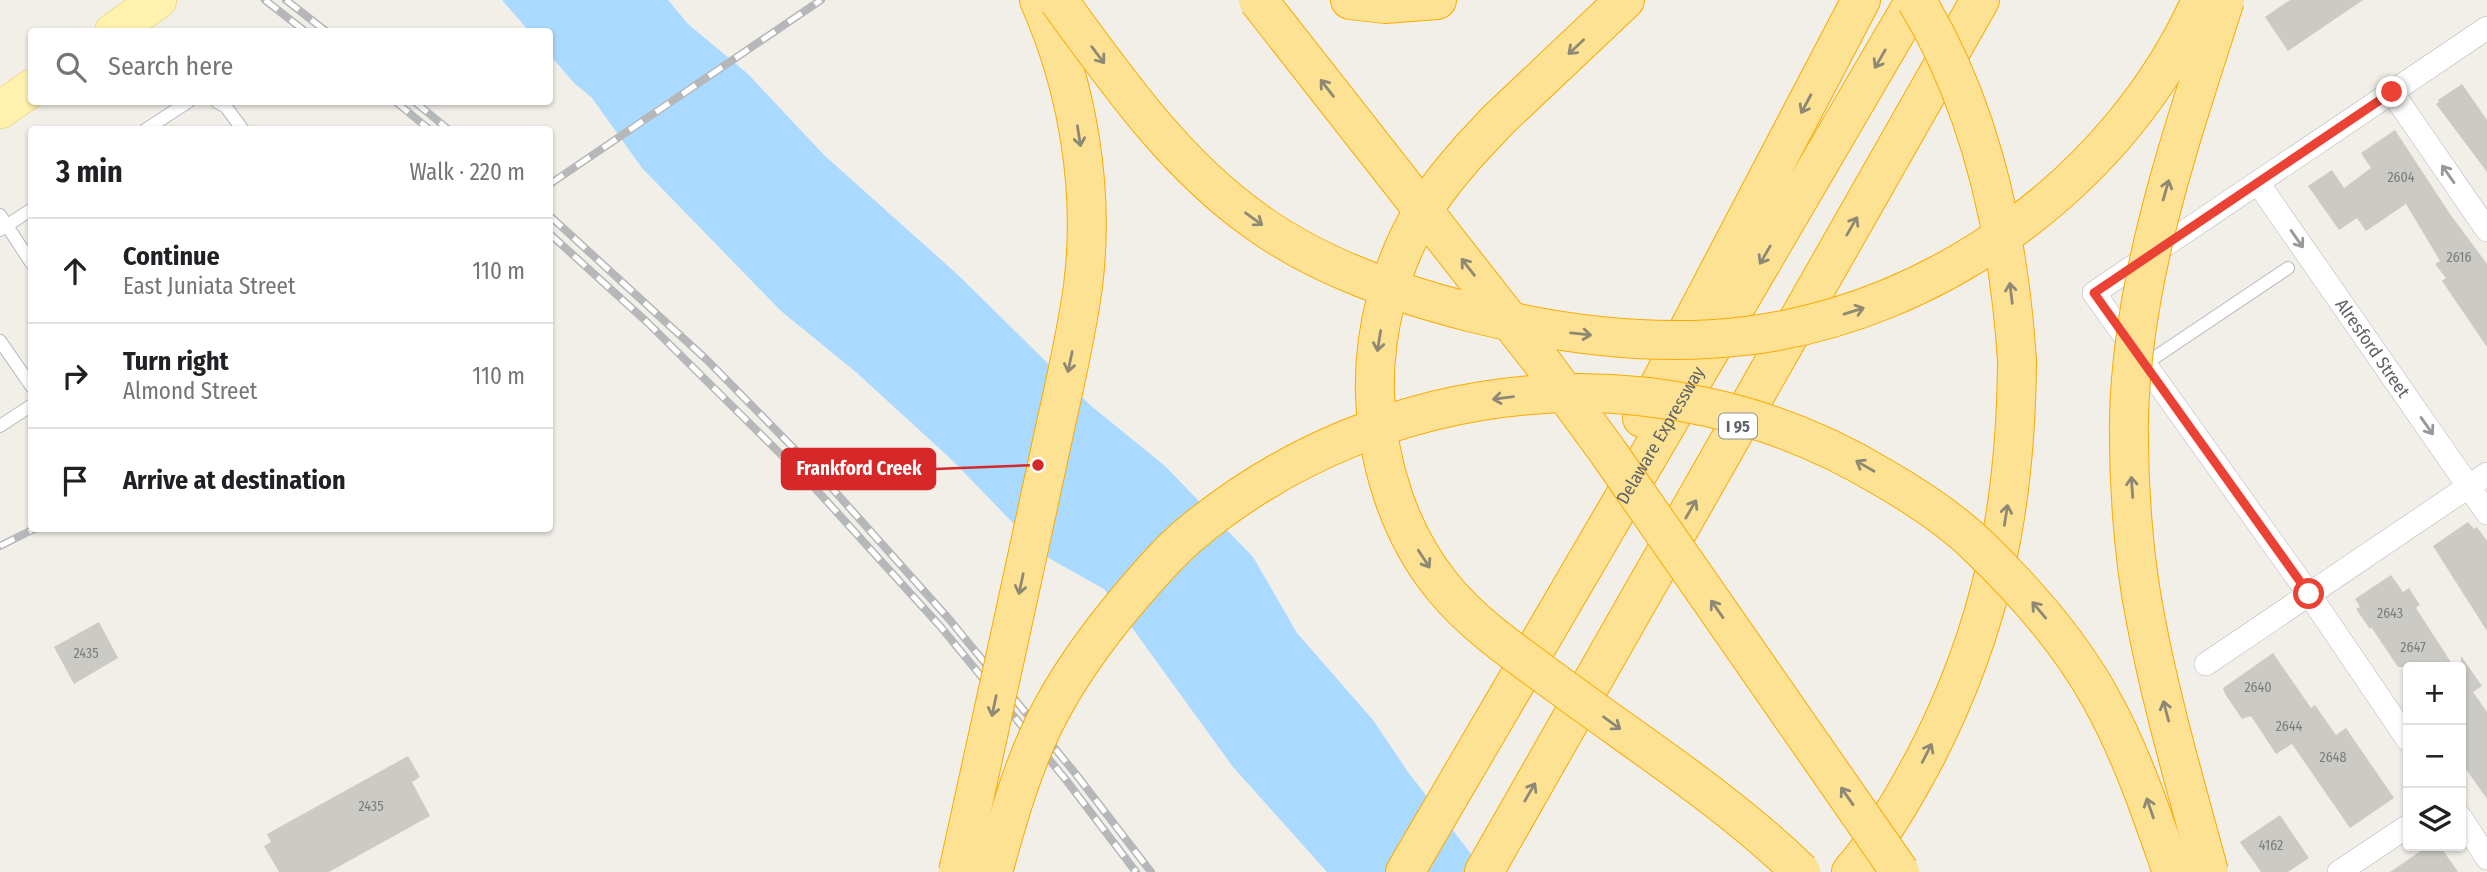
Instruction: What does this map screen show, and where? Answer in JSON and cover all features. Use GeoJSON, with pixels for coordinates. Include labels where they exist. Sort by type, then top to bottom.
{"type":"FeatureCollection","features":[{"type":"Feature","properties":{"kind":"highway"},"geometry":{"type":"LineString","coordinates":[[958,872],[1073,349],[1083,284],[1086,231],[1084,177],[1077,126],[1066,74],[1039,0]]}},
{"type":"Feature","properties":{"kind":"highway"},"geometry":{"type":"LineString","coordinates":[[1058,0],[1128,95],[1207,181],[1254,220],[1304,251],[1363,279],[1430,302],[1497,319],[1565,333],[1631,340],[1688,341],[1746,336],[1817,322],[1872,304],[1914,287],[1964,260],[2017,225],[2061,190],[2135,110],[2168,65],[2201,0]]}},
{"type":"Feature","properties":{"kind":"highway"},"geometry":{"type":"LineString","coordinates":[[1258,0],[1542,362],[1608,452],[1900,872]]}},
{"type":"Feature","properties":{"kind":"highway"},"geometry":{"type":"LineString","coordinates":[[1350,0],[1385,4],[1437,0]]}},
{"type":"Feature","properties":{"kind":"highway"},"geometry":{"type":"LineString","coordinates":[[1625,0],[1498,120],[1470,150],[1424,208],[1396,267],[1379,337],[1374,372],[1381,447],[1402,520],[1442,586],[1469,615],[1705,792],[1801,872]]}},
{"type":"Feature","properties":{"kind":"highway"},"geometry":{"type":"LineString","coordinates":[[1451,790],[1697,311],[1861,0]]}},
{"type":"Feature","properties":{"kind":"highway"},"geometry":{"type":"LineString","coordinates":[[1851,872],[1887,824],[1915,778],[1960,685],[1993,581],[2012,477],[2017,361],[2009,269],[1999,214],[1986,167],[1950,67],[1916,0]]}},
{"type":"Feature","properties":{"kind":"highway","name":"Delaware Expressway"},"geometry":{"type":"LineString","coordinates":[[1405,872],[1916,0]]}},
{"type":"Feature","properties":{"kind":"highway","name":"I 95"},"geometry":{"type":"LineString","coordinates":[[1490,861],[1980,0]]}},
{"type":"Feature","properties":{"kind":"highway"},"geometry":{"type":"LineString","coordinates":[[2209,872],[2158,683],[2144,612],[2131,479],[2129,415],[2140,313],[2161,210],[2225,0]]}},
{"type":"Feature","properties":{"kind":"highway"},"geometry":{"type":"LineString","coordinates":[[993,872],[1025,769],[1044,724],[1068,681],[1126,602],[1187,537],[1265,480],[1344,439],[1434,410],[1483,400],[1579,392],[1670,400],[1763,422],[1858,462],[1937,511],[1973,541],[2041,612],[2100,696],[2143,790],[2172,872]]}},
{"type":"Feature","properties":{"kind":"main road"},"geometry":{"type":"LineString","coordinates":[[119,28],[158,0]]}},
{"type":"Feature","properties":{"kind":"main road"},"geometry":{"type":"LineString","coordinates":[[0,110],[28,91]]}},
{"type":"Feature","properties":{"kind":"street"},"geometry":{"type":"LineString","coordinates":[[2403,733],[2309,594],[2094,293],[2487,28]]}},
{"type":"Feature","properties":{"kind":"street"},"geometry":{"type":"LineString","coordinates":[[2392,92],[2487,230]]}},
{"type":"Feature","properties":{"kind":"street","name":"Alresford Street"},"geometry":{"type":"LineString","coordinates":[[2258,183],[2478,480],[2487,513]]}},
{"type":"Feature","properties":{"kind":"street"},"geometry":{"type":"LineString","coordinates":[[2206,664],[2478,480]]}},
{"type":"Feature","properties":{"kind":"street"},"geometry":{"type":"LineString","coordinates":[[2466,825],[2486,855]]}},
{"type":"Feature","properties":{"kind":"street"},"geometry":{"type":"LineString","coordinates":[[2339,872],[2403,829]]}},
{"type":"Feature","properties":{"kind":"lane"},"geometry":{"type":"LineString","coordinates":[[151,126],[183,105]]}},
{"type":"Feature","properties":{"kind":"lane"},"geometry":{"type":"LineString","coordinates":[[222,105],[240,126]]}},
{"type":"Feature","properties":{"kind":"lane"},"geometry":{"type":"LineString","coordinates":[[28,211],[2,224],[28,259]]}},
{"type":"Feature","properties":{"kind":"lane"},"geometry":{"type":"LineString","coordinates":[[2145,364],[2288,268]]}},
{"type":"Feature","properties":{"kind":"lane"},"geometry":{"type":"LineString","coordinates":[[0,341],[28,381]]}},
{"type":"Feature","properties":{"kind":"lane"},"geometry":{"type":"LineString","coordinates":[[0,426],[28,408]]}},
{"type":"Feature","properties":{"kind":"water"},"geometry":{"type":"Polygon","coordinates":[[[502,0],[668,0],[688,24],[748,74],[824,155],[957,274],[1090,405],[1165,466],[1253,557],[1297,633],[1373,720],[1408,772],[1485,872],[1327,872],[1233,767],[1104,589],[1045,556],[952,460],[857,373],[781,311],[642,168],[592,98],[573,82],[553,59],[553,28],[526,28],[502,0]]]}},
{"type":"Feature","properties":{"kind":"building"},"geometry":{"type":"Polygon","coordinates":[[[2290,0],[2363,0],[2288,51],[2265,17],[2290,0]]]}},
{"type":"Feature","properties":{"kind":"building"},"geometry":{"type":"Polygon","coordinates":[[[2462,84],[2487,120],[2487,172],[2436,104],[2462,84]]]}},
{"type":"Feature","properties":{"kind":"building"},"geometry":{"type":"Polygon","coordinates":[[[2395,130],[2450,214],[2487,264],[2487,347],[2442,281],[2446,278],[2435,264],[2440,261],[2406,204],[2366,231],[2357,218],[2339,230],[2308,186],[2332,170],[2344,188],[2371,168],[2361,153],[2395,130]]]}},
{"type":"Feature","properties":{"kind":"building"},"geometry":{"type":"Polygon","coordinates":[[[2468,522],[2474,529],[2477,527],[2487,541],[2487,631],[2433,546],[2468,522]]]}},
{"type":"Feature","properties":{"kind":"building"},"geometry":{"type":"Polygon","coordinates":[[[2391,575],[2403,592],[2409,588],[2420,605],[2416,608],[2451,662],[2403,662],[2403,667],[2398,667],[2356,609],[2360,607],[2355,599],[2391,575]]]}},
{"type":"Feature","properties":{"kind":"building"},"geometry":{"type":"Polygon","coordinates":[[[99,622],[118,658],[74,684],[54,647],[99,622]]]}},
{"type":"Feature","properties":{"kind":"building"},"geometry":{"type":"Polygon","coordinates":[[[2273,653],[2311,708],[2315,705],[2336,735],[2346,728],[2394,798],[2350,828],[2292,744],[2276,754],[2251,716],[2242,719],[2225,694],[2223,688],[2273,653]]]}},
{"type":"Feature","properties":{"kind":"building"},"geometry":{"type":"Polygon","coordinates":[[[2466,663],[2482,686],[2473,692],[2487,712],[2487,799],[2466,769],[2466,663]]]}},
{"type":"Feature","properties":{"kind":"building"},"geometry":{"type":"Polygon","coordinates":[[[408,756],[420,777],[412,782],[430,816],[329,872],[279,872],[264,846],[271,842],[267,834],[408,756]]]}},
{"type":"Feature","properties":{"kind":"building"},"geometry":{"type":"Polygon","coordinates":[[[2280,815],[2309,858],[2288,872],[2261,872],[2240,842],[2280,815]]]}},
{"type":"Feature","properties":{"kind":"building"},"geometry":{"type":"Polygon","coordinates":[[[2421,851],[2443,851],[2458,872],[2390,872],[2421,851]]]}},
{"type":"Feature","properties":{"kind":"railway"},"geometry":{"type":"LineString","coordinates":[[265,0],[301,28]]}},
{"type":"Feature","properties":{"kind":"railway"},"geometry":{"type":"LineString","coordinates":[[286,0],[322,28]]}},
{"type":"Feature","properties":{"kind":"railway"},"geometry":{"type":"LineString","coordinates":[[553,182],[821,0]]}},
{"type":"Feature","properties":{"kind":"railway"},"geometry":{"type":"LineString","coordinates":[[400,105],[425,126]]}},
{"type":"Feature","properties":{"kind":"railway"},"geometry":{"type":"LineString","coordinates":[[419,105],[444,126]]}},
{"type":"Feature","properties":{"kind":"railway"},"geometry":{"type":"LineString","coordinates":[[553,219],[707,360],[822,477],[949,619],[1075,773],[1151,872]]}},
{"type":"Feature","properties":{"kind":"railway"},"geometry":{"type":"LineString","coordinates":[[553,237],[648,323],[813,486],[940,626],[1066,780],[1136,872]]}},
{"type":"Feature","properties":{"kind":"railway"},"geometry":{"type":"LineString","coordinates":[[0,546],[28,532]]}},
{"type":"Feature","properties":{"kind":"place","name":"Frankford Creek"},"geometry":{"type":"Point","coordinates":[1038,465]}},
{"type":"Feature","properties":{"kind":"route"},"geometry":{"type":"LineString","coordinates":[[2309,594],[2094,293],[2392,92]]}}]}
